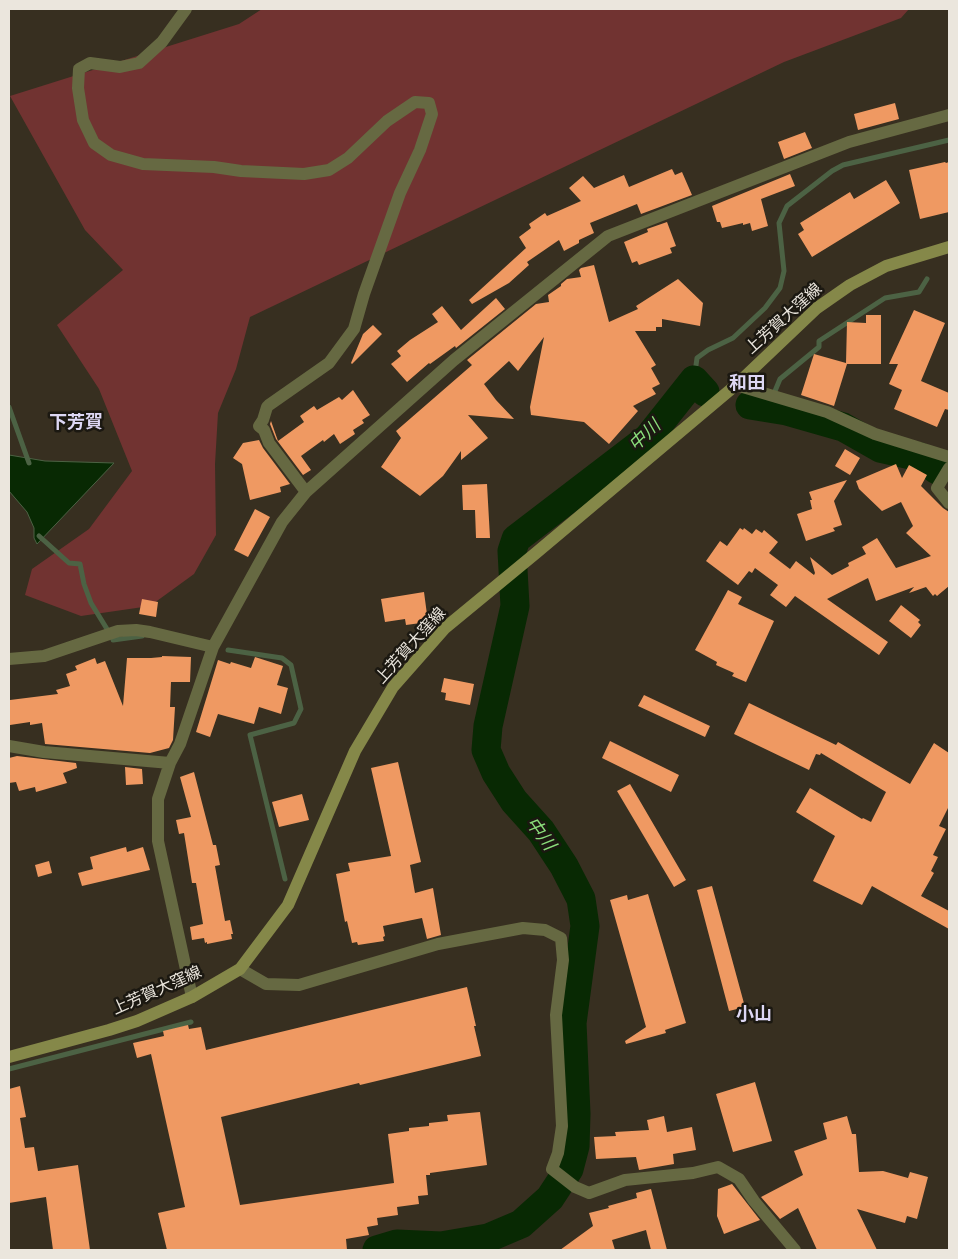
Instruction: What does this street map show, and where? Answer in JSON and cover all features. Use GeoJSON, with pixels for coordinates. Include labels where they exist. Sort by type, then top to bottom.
{"type":"FeatureCollection","features":[{"type":"Feature","properties":{"kind":"main road","name":"上芳賀大窪線"},"geometry":{"type":"LineString","coordinates":[[9,1057],[137,1021],[192,997],[240,969],[288,905],[355,750],[393,687],[445,628],[736,385],[817,308],[850,285],[886,266],[949,247]]}},
{"type":"Feature","properties":{"kind":"street"},"geometry":{"type":"LineString","coordinates":[[186,9],[162,42],[139,63],[120,67],[90,63],[79,69],[78,88],[83,120],[94,144],[111,155],[144,164],[304,174],[329,170],[348,158],[387,121],[415,102],[429,103],[432,114],[420,150],[400,193],[364,294],[354,329],[329,363],[267,407],[259,426],[264,430],[270,443],[306,492]]}},
{"type":"Feature","properties":{"kind":"street"},"geometry":{"type":"LineString","coordinates":[[192,997],[158,841],[158,799],[170,763],[180,744],[213,647],[282,522],[306,492],[454,360],[608,236],[848,142],[949,115]]}},
{"type":"Feature","properties":{"kind":"street"},"geometry":{"type":"LineString","coordinates":[[736,385],[827,412],[874,434],[949,458]]}},
{"type":"Feature","properties":{"kind":"street"},"geometry":{"type":"LineString","coordinates":[[949,468],[937,488],[949,503]]}},
{"type":"Feature","properties":{"kind":"street"},"geometry":{"type":"LineString","coordinates":[[9,659],[44,656],[118,631],[150,632],[213,647]]}},
{"type":"Feature","properties":{"kind":"street"},"geometry":{"type":"LineString","coordinates":[[9,746],[44,752],[170,763]]}},
{"type":"Feature","properties":{"kind":"street"},"geometry":{"type":"LineString","coordinates":[[240,969],[266,984],[299,985],[438,944],[523,928],[545,930],[561,938],[563,960],[556,1015],[562,1126],[558,1153],[552,1169],[562,1178],[589,1193],[625,1180],[693,1173],[718,1167],[739,1179],[754,1201],[795,1250]]}},
{"type":"Feature","properties":{"kind":"shaded area"},"geometry":{"type":"Polygon","coordinates":[[[262,9],[909,9],[901,18],[784,62],[250,317],[236,369],[218,413],[215,464],[216,535],[194,574],[150,606],[81,616],[25,595],[32,569],[89,529],[132,471],[99,389],[57,325],[123,270],[85,230],[10,96],[239,24],[262,9]]]}},
{"type":"Feature","properties":{"kind":"shaded area"},"geometry":{"type":"Polygon","coordinates":[[[9,455],[45,461],[114,463],[37,544],[34,538],[34,528],[27,512],[9,491],[9,455]]]}},
{"type":"Feature","properties":{"kind":"building"},"geometry":{"type":"Polygon","coordinates":[[[895,103],[899,119],[858,130],[854,114],[895,103]]]}},
{"type":"Feature","properties":{"kind":"building"},"geometry":{"type":"Polygon","coordinates":[[[805,132],[812,148],[784,159],[778,142],[805,132]]]}},
{"type":"Feature","properties":{"kind":"building"},"geometry":{"type":"Polygon","coordinates":[[[949,162],[949,212],[920,219],[909,170],[949,162]]]}},
{"type":"Feature","properties":{"kind":"building"},"geometry":{"type":"Polygon","coordinates":[[[672,169],[675,175],[682,172],[692,195],[641,214],[637,204],[590,223],[594,233],[579,240],[579,243],[564,251],[559,240],[527,262],[529,265],[509,283],[472,304],[469,300],[526,248],[519,237],[531,228],[529,224],[545,213],[547,216],[581,201],[569,188],[583,176],[594,188],[624,175],[629,187],[672,169]]]}},
{"type":"Feature","properties":{"kind":"building"},"geometry":{"type":"Polygon","coordinates":[[[790,174],[795,186],[761,199],[768,226],[752,231],[750,223],[722,228],[720,222],[717,222],[712,206],[790,174]]]}},
{"type":"Feature","properties":{"kind":"building"},"geometry":{"type":"Polygon","coordinates":[[[886,180],[900,203],[812,257],[798,234],[804,230],[800,223],[850,192],[854,199],[886,180]]]}},
{"type":"Feature","properties":{"kind":"building"},"geometry":{"type":"Polygon","coordinates":[[[667,222],[676,246],[670,248],[672,253],[639,265],[637,261],[632,263],[624,242],[648,232],[647,229],[667,222]]]}},
{"type":"Feature","properties":{"kind":"building"},"geometry":{"type":"Polygon","coordinates":[[[594,265],[609,322],[638,309],[636,306],[678,279],[703,303],[700,326],[662,319],[662,327],[656,327],[656,331],[635,331],[656,365],[651,368],[660,384],[652,388],[656,394],[633,406],[638,411],[609,444],[584,422],[531,415],[530,407],[544,337],[518,371],[509,361],[484,384],[514,419],[468,415],[488,438],[461,460],[461,451],[443,476],[420,496],[381,467],[401,438],[396,431],[472,365],[467,360],[536,304],[549,302],[548,295],[567,279],[581,277],[579,270],[581,268],[594,265]]]}},
{"type":"Feature","properties":{"kind":"building"},"geometry":{"type":"Polygon","coordinates":[[[496,298],[505,309],[456,348],[455,346],[429,363],[407,382],[391,364],[401,356],[397,351],[438,322],[432,314],[442,306],[461,330],[496,298]]]}},
{"type":"Feature","properties":{"kind":"building"},"geometry":{"type":"Polygon","coordinates":[[[914,310],[945,323],[921,381],[949,393],[949,410],[945,409],[937,427],[894,409],[902,390],[889,384],[898,364],[889,364],[914,310]]]}},
{"type":"Feature","properties":{"kind":"building"},"geometry":{"type":"Polygon","coordinates":[[[866,315],[881,315],[881,364],[847,364],[834,406],[801,395],[814,354],[846,363],[847,322],[866,323],[866,315]]]}},
{"type":"Feature","properties":{"kind":"building"},"geometry":{"type":"Polygon","coordinates":[[[373,325],[382,334],[352,364],[363,334],[373,325]]]}},
{"type":"Feature","properties":{"kind":"building"},"geometry":{"type":"Polygon","coordinates":[[[353,390],[370,415],[362,420],[364,423],[353,430],[355,434],[340,444],[334,434],[301,456],[311,470],[303,475],[276,439],[270,424],[271,421],[278,441],[304,422],[300,416],[314,406],[317,410],[339,397],[342,400],[353,390]]]}},
{"type":"Feature","properties":{"kind":"building"},"geometry":{"type":"Polygon","coordinates":[[[259,440],[290,484],[280,487],[281,492],[250,500],[242,464],[233,458],[243,443],[259,440]]]}},
{"type":"Feature","properties":{"kind":"building"},"geometry":{"type":"Polygon","coordinates":[[[845,449],[860,458],[850,475],[835,466],[845,449]]]}},
{"type":"Feature","properties":{"kind":"building"},"geometry":{"type":"Polygon","coordinates":[[[896,464],[902,478],[909,465],[927,475],[921,486],[949,512],[949,586],[937,596],[935,594],[933,596],[926,587],[909,593],[914,587],[876,601],[868,578],[827,599],[888,642],[879,655],[795,596],[786,607],[770,595],[778,585],[755,568],[752,573],[749,571],[738,585],[706,561],[720,541],[727,546],[740,528],[743,530],[744,528],[752,534],[756,529],[762,533],[764,530],[778,542],[769,553],[790,569],[796,561],[814,575],[810,557],[832,575],[849,566],[848,563],[866,554],[862,547],[877,538],[896,568],[931,556],[906,533],[913,526],[901,502],[882,511],[859,489],[856,481],[896,464]]]}},
{"type":"Feature","properties":{"kind":"building"},"geometry":{"type":"Polygon","coordinates":[[[847,480],[834,501],[842,525],[833,528],[835,531],[806,541],[797,514],[812,509],[810,500],[812,500],[809,492],[847,480]]]}},
{"type":"Feature","properties":{"kind":"building"},"geometry":{"type":"Polygon","coordinates":[[[487,484],[490,538],[476,538],[475,510],[463,510],[462,485],[487,484]]]}},
{"type":"Feature","properties":{"kind":"building"},"geometry":{"type":"Polygon","coordinates":[[[255,509],[270,517],[248,557],[234,550],[255,509]]]}},
{"type":"Feature","properties":{"kind":"building"},"geometry":{"type":"Polygon","coordinates":[[[728,590],[742,597],[738,604],[774,621],[746,682],[732,676],[734,673],[716,665],[717,662],[695,650],[728,590]]]}},
{"type":"Feature","properties":{"kind":"building"},"geometry":{"type":"Polygon","coordinates":[[[424,592],[428,622],[406,625],[405,619],[385,622],[381,599],[424,592]]]}},
{"type":"Feature","properties":{"kind":"building"},"geometry":{"type":"Polygon","coordinates":[[[142,599],[158,602],[156,617],[139,614],[142,599]]]}},
{"type":"Feature","properties":{"kind":"building"},"geometry":{"type":"Polygon","coordinates":[[[901,605],[920,620],[918,622],[921,625],[911,638],[889,621],[901,605]]]}},
{"type":"Feature","properties":{"kind":"building"},"geometry":{"type":"Polygon","coordinates":[[[191,657],[190,682],[171,682],[170,707],[175,707],[173,740],[169,748],[150,753],[45,744],[42,723],[30,725],[30,722],[10,725],[10,700],[58,694],[56,690],[70,686],[66,674],[77,670],[75,666],[95,658],[97,664],[105,661],[123,706],[127,658],[191,657]]]}},
{"type":"Feature","properties":{"kind":"building"},"geometry":{"type":"Polygon","coordinates":[[[255,657],[283,666],[277,685],[288,688],[281,714],[259,707],[254,724],[218,714],[210,737],[196,732],[218,660],[251,668],[255,657]]]}},
{"type":"Feature","properties":{"kind":"building"},"geometry":{"type":"Polygon","coordinates":[[[444,678],[474,684],[470,705],[445,700],[446,693],[441,692],[444,678]]]}},
{"type":"Feature","properties":{"kind":"building"},"geometry":{"type":"Polygon","coordinates":[[[644,695],[710,726],[705,737],[638,706],[644,695]]]}},
{"type":"Feature","properties":{"kind":"building"},"geometry":{"type":"Polygon","coordinates":[[[749,703],[836,745],[838,742],[910,784],[934,743],[949,753],[949,806],[939,826],[946,829],[933,855],[938,857],[931,871],[934,873],[921,896],[949,911],[949,929],[872,886],[862,905],[813,881],[835,836],[796,812],[810,788],[862,819],[871,822],[886,792],[821,753],[820,755],[816,754],[809,770],[734,734],[749,703]]]}},
{"type":"Feature","properties":{"kind":"building"},"geometry":{"type":"Polygon","coordinates":[[[610,741],[679,775],[671,792],[602,758],[610,741]]]}},
{"type":"Feature","properties":{"kind":"building"},"geometry":{"type":"Polygon","coordinates":[[[17,756],[76,763],[77,768],[63,773],[67,783],[36,792],[35,787],[19,791],[16,782],[9,783],[9,758],[17,756]]]}},
{"type":"Feature","properties":{"kind":"building"},"geometry":{"type":"Polygon","coordinates":[[[398,762],[421,862],[410,865],[415,893],[433,888],[441,935],[427,939],[422,918],[383,926],[384,941],[358,945],[357,942],[352,943],[347,921],[345,922],[336,874],[350,871],[348,863],[391,856],[371,768],[398,762]]]}},
{"type":"Feature","properties":{"kind":"building"},"geometry":{"type":"Polygon","coordinates":[[[125,767],[142,769],[143,784],[126,785],[125,767]]]}},
{"type":"Feature","properties":{"kind":"building"},"geometry":{"type":"Polygon","coordinates":[[[194,772],[213,845],[216,845],[220,865],[215,866],[225,921],[230,920],[233,934],[231,934],[232,939],[207,944],[204,938],[192,940],[190,927],[203,924],[196,883],[192,883],[184,833],[179,834],[176,820],[191,817],[180,777],[194,772]]]}},
{"type":"Feature","properties":{"kind":"building"},"geometry":{"type":"Polygon","coordinates":[[[630,784],[686,880],[674,887],[617,791],[630,784]]]}},
{"type":"Feature","properties":{"kind":"building"},"geometry":{"type":"Polygon","coordinates":[[[302,794],[309,820],[279,827],[272,802],[302,794]]]}},
{"type":"Feature","properties":{"kind":"building"},"geometry":{"type":"Polygon","coordinates":[[[126,847],[127,852],[143,847],[150,870],[82,886],[78,873],[93,869],[90,857],[126,847]]]}},
{"type":"Feature","properties":{"kind":"building"},"geometry":{"type":"Polygon","coordinates":[[[49,861],[52,873],[38,877],[35,865],[49,861]]]}},
{"type":"Feature","properties":{"kind":"building"},"geometry":{"type":"Polygon","coordinates":[[[712,886],[745,1007],[729,1011],[697,890],[712,886]]]}},
{"type":"Feature","properties":{"kind":"building"},"geometry":{"type":"Polygon","coordinates":[[[648,894],[686,1023],[665,1030],[666,1033],[626,1044],[625,1041],[646,1027],[610,900],[627,895],[628,900],[648,894]]]}},
{"type":"Feature","properties":{"kind":"building"},"geometry":{"type":"Polygon","coordinates":[[[467,987],[481,1056],[360,1085],[359,1083],[221,1117],[240,1205],[394,1183],[388,1134],[409,1131],[409,1128],[429,1126],[429,1123],[448,1121],[447,1115],[480,1112],[487,1165],[426,1175],[428,1195],[418,1196],[419,1204],[397,1207],[398,1215],[377,1218],[378,1225],[367,1227],[369,1235],[346,1239],[347,1250],[167,1250],[158,1213],[185,1207],[151,1054],[137,1058],[133,1043],[164,1036],[163,1031],[188,1025],[189,1029],[201,1027],[206,1050],[467,987]]]}},
{"type":"Feature","properties":{"kind":"building"},"geometry":{"type":"Polygon","coordinates":[[[755,1082],[772,1141],[733,1152],[716,1094],[755,1082]]]}},
{"type":"Feature","properties":{"kind":"building"},"geometry":{"type":"Polygon","coordinates":[[[20,1086],[26,1117],[20,1118],[25,1148],[34,1147],[38,1171],[78,1165],[90,1250],[53,1250],[46,1197],[9,1203],[9,1089],[20,1086]]]}},
{"type":"Feature","properties":{"kind":"building"},"geometry":{"type":"Polygon","coordinates":[[[664,1116],[667,1132],[692,1127],[696,1150],[673,1154],[674,1164],[639,1170],[636,1157],[596,1159],[594,1137],[616,1136],[615,1132],[649,1130],[647,1120],[664,1116]]]}},
{"type":"Feature","properties":{"kind":"building"},"geometry":{"type":"Polygon","coordinates":[[[847,1116],[852,1134],[856,1134],[859,1172],[883,1171],[908,1178],[910,1172],[928,1177],[917,1219],[907,1216],[905,1223],[857,1209],[877,1250],[817,1250],[798,1208],[780,1219],[761,1197],[803,1175],[794,1151],[827,1139],[823,1123],[847,1116]]]}},
{"type":"Feature","properties":{"kind":"building"},"geometry":{"type":"Polygon","coordinates":[[[732,1184],[760,1220],[724,1234],[717,1216],[718,1189],[732,1184]]]}},
{"type":"Feature","properties":{"kind":"building"},"geometry":{"type":"Polygon","coordinates":[[[651,1189],[667,1250],[651,1250],[646,1230],[612,1240],[615,1250],[560,1250],[593,1226],[589,1213],[637,1198],[636,1193],[651,1189]]]}},
{"type":"Feature","properties":{"kind":"waterway"},"geometry":{"type":"LineString","coordinates":[[694,380],[697,358],[708,350],[733,338],[765,308],[780,288],[784,271],[779,223],[787,206],[832,171],[843,165],[949,140]]}},
{"type":"Feature","properties":{"kind":"waterway"},"geometry":{"type":"LineString","coordinates":[[775,391],[780,379],[819,347],[819,341],[885,298],[919,292],[927,279]]}},
{"type":"Feature","properties":{"kind":"waterway","name":"中川"},"geometry":{"type":"LineString","coordinates":[[377,1250],[397,1244],[441,1246],[488,1238],[521,1224],[550,1198],[569,1169],[575,1146],[576,1114],[572,1023],[585,926],[581,899],[564,866],[541,831],[514,801],[496,773],[486,750],[488,726],[515,606],[512,551],[516,539],[648,438],[694,380],[705,392]]}},
{"type":"Feature","properties":{"kind":"waterway","name":"中川"},"geometry":{"type":"LineString","coordinates":[[768,408],[771,402]]}},
{"type":"Feature","properties":{"kind":"waterway","name":"中川"},"geometry":{"type":"LineString","coordinates":[[750,405],[787,411],[843,427],[880,448],[920,457],[937,470]]}},
{"type":"Feature","properties":{"kind":"waterway"},"geometry":{"type":"LineString","coordinates":[[9,407],[29,463]]}},
{"type":"Feature","properties":{"kind":"waterway"},"geometry":{"type":"LineString","coordinates":[[39,536],[69,563],[80,564],[84,584],[91,603],[107,629]]}},
{"type":"Feature","properties":{"kind":"waterway"},"geometry":{"type":"LineString","coordinates":[[113,640],[142,636]]}},
{"type":"Feature","properties":{"kind":"waterway"},"geometry":{"type":"LineString","coordinates":[[228,650],[282,658],[291,665],[301,709],[294,723],[250,735],[285,879]]}},
{"type":"Feature","properties":{"kind":"waterway"},"geometry":{"type":"LineString","coordinates":[[9,1069],[191,1022]]}},
{"type":"Feature","properties":{"kind":"district","name":"和田"},"geometry":{"type":"Point","coordinates":[747,384]}},
{"type":"Feature","properties":{"kind":"district","name":"下芳賀"},"geometry":{"type":"Point","coordinates":[76,423]}},
{"type":"Feature","properties":{"kind":"district","name":"小山"},"geometry":{"type":"Point","coordinates":[754,1015]}}]}
